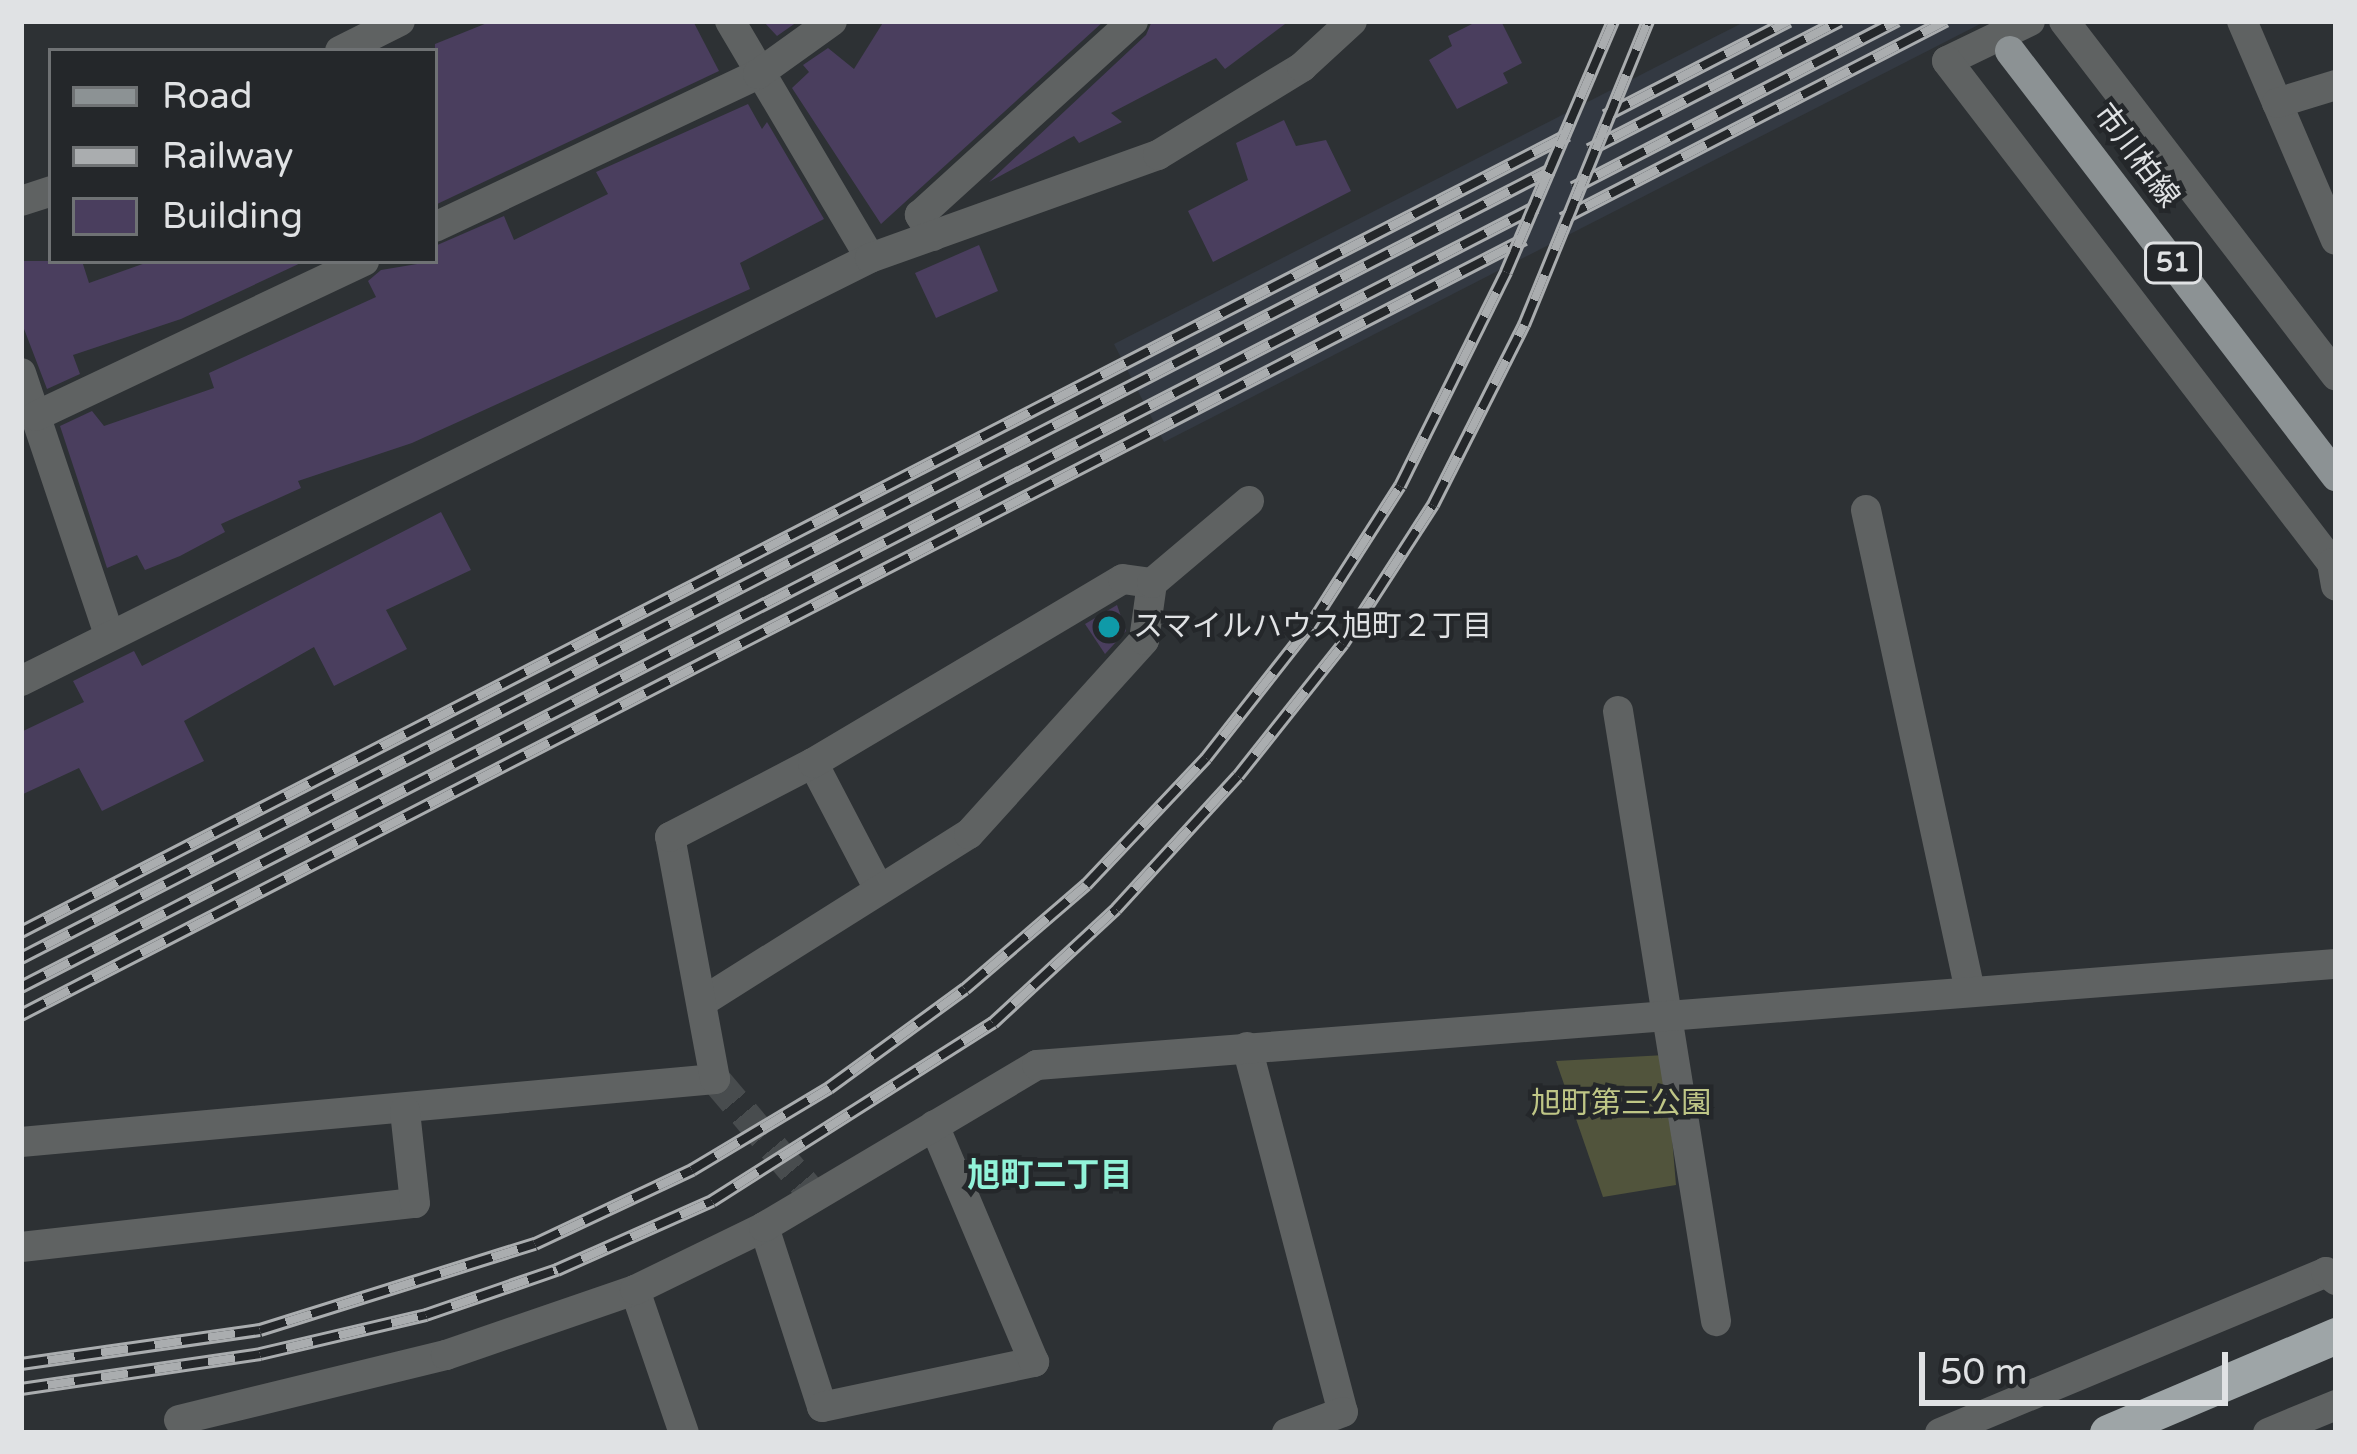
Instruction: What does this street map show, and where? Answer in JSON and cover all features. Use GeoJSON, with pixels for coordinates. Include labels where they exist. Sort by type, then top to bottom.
{"type":"FeatureCollection","features":[{"type":"Feature","properties":{"kind":"highway"},"geometry":{"type":"LineString","coordinates":[[2108,1433],[2336,1336]]}},
{"type":"Feature","properties":{"kind":"main road","name":"市川柏線"},"geometry":{"type":"LineString","coordinates":[[2011,51],[2336,476]]}},
{"type":"Feature","properties":{"kind":"street"},"geometry":{"type":"LineString","coordinates":[[346,48],[400,21]]}},
{"type":"Feature","properties":{"kind":"street"},"geometry":{"type":"LineString","coordinates":[[730,21],[870,258]]}},
{"type":"Feature","properties":{"kind":"street"},"geometry":{"type":"LineString","coordinates":[[438,226],[758,74],[832,21]]}},
{"type":"Feature","properties":{"kind":"street"},"geometry":{"type":"LineString","coordinates":[[933,236],[920,215],[1132,21]]}},
{"type":"Feature","properties":{"kind":"street"},"geometry":{"type":"LineString","coordinates":[[21,681],[870,258],[1158,155],[1302,67],[1352,21]]}},
{"type":"Feature","properties":{"kind":"street"},"geometry":{"type":"LineString","coordinates":[[2030,21],[1947,61],[2332,562],[2336,586]]}},
{"type":"Feature","properties":{"kind":"street"},"geometry":{"type":"LineString","coordinates":[[2064,21],[2336,376]]}},
{"type":"Feature","properties":{"kind":"street"},"geometry":{"type":"LineString","coordinates":[[2242,21],[2336,240]]}},
{"type":"Feature","properties":{"kind":"street"},"geometry":{"type":"LineString","coordinates":[[2277,103],[2336,85]]}},
{"type":"Feature","properties":{"kind":"street"},"geometry":{"type":"LineString","coordinates":[[36,416],[358,264]]}},
{"type":"Feature","properties":{"kind":"street"},"geometry":{"type":"LineString","coordinates":[[21,374],[109,634]]}},
{"type":"Feature","properties":{"kind":"street"},"geometry":{"type":"LineString","coordinates":[[705,1000],[969,834],[1144,640],[1152,583],[1249,501]]}},
{"type":"Feature","properties":{"kind":"street"},"geometry":{"type":"LineString","coordinates":[[1866,510],[1970,991]]}},
{"type":"Feature","properties":{"kind":"street"},"geometry":{"type":"LineString","coordinates":[[21,1142],[405,1111],[715,1079],[705,1000],[670,837],[813,763],[1123,579],[1152,583]]}},
{"type":"Feature","properties":{"kind":"street"},"geometry":{"type":"LineString","coordinates":[[1618,711],[1716,1321]]}},
{"type":"Feature","properties":{"kind":"street"},"geometry":{"type":"LineString","coordinates":[[813,763],[879,889]]}},
{"type":"Feature","properties":{"kind":"street"},"geometry":{"type":"LineString","coordinates":[[179,1420],[446,1355],[635,1290],[764,1228],[1037,1065],[2336,964]]}},
{"type":"Feature","properties":{"kind":"street"},"geometry":{"type":"LineString","coordinates":[[1246,1047],[1343,1412],[1287,1433]]}},
{"type":"Feature","properties":{"kind":"street"},"geometry":{"type":"LineString","coordinates":[[21,1247],[415,1203],[405,1111]]}},
{"type":"Feature","properties":{"kind":"street"},"geometry":{"type":"LineString","coordinates":[[764,1228],[822,1407],[1034,1362],[934,1125]]}},
{"type":"Feature","properties":{"kind":"street"},"geometry":{"type":"LineString","coordinates":[[1940,1433],[2326,1272],[2336,1280]]}},
{"type":"Feature","properties":{"kind":"street"},"geometry":{"type":"LineString","coordinates":[[635,1290],[684,1433]]}},
{"type":"Feature","properties":{"kind":"street"},"geometry":{"type":"LineString","coordinates":[[2269,1433],[2336,1405]]}},
{"type":"Feature","properties":{"kind":"shaded area"},"geometry":{"type":"Polygon","coordinates":[[[1746,21],[1986,21],[1164,442],[1114,344],[1746,21]]]}},
{"type":"Feature","properties":{"kind":"green space","name":"旭町第三公園"},"geometry":{"type":"Polygon","coordinates":[[[1665,1055],[1676,1185],[1603,1197],[1556,1061],[1665,1055]]]}},
{"type":"Feature","properties":{"kind":"building"},"geometry":{"type":"Polygon","coordinates":[[[492,21],[693,21],[719,71],[438,204],[435,44],[492,21]]]}},
{"type":"Feature","properties":{"kind":"building"},"geometry":{"type":"Polygon","coordinates":[[[763,21],[795,21],[797,22],[777,36],[763,21]]]}},
{"type":"Feature","properties":{"kind":"building"},"geometry":{"type":"Polygon","coordinates":[[[884,21],[1104,21],[881,224],[792,88],[809,72],[803,65],[828,48],[854,69],[884,21]]]}},
{"type":"Feature","properties":{"kind":"building"},"geometry":{"type":"Polygon","coordinates":[[[1152,21],[1289,21],[1225,69],[1216,58],[1111,113],[1122,122],[1079,143],[1074,136],[989,182],[1146,35],[1152,21]]]}},
{"type":"Feature","properties":{"kind":"building"},"geometry":{"type":"Polygon","coordinates":[[[1478,21],[1501,21],[1522,63],[1503,73],[1508,83],[1457,109],[1429,60],[1452,46],[1448,36],[1478,21]]]}},
{"type":"Feature","properties":{"kind":"building"},"geometry":{"type":"Polygon","coordinates":[[[748,104],[762,129],[767,122],[824,219],[740,263],[750,289],[412,443],[298,481],[301,488],[221,524],[225,532],[180,556],[145,570],[137,555],[107,568],[60,426],[92,411],[104,426],[214,388],[209,373],[376,297],[368,281],[381,270],[438,264],[438,245],[504,216],[514,240],[608,194],[596,172],[748,104]]]}},
{"type":"Feature","properties":{"kind":"building"},"geometry":{"type":"Polygon","coordinates":[[[1284,120],[1296,146],[1326,140],[1351,191],[1213,262],[1188,211],[1248,180],[1236,143],[1284,120]]]}},
{"type":"Feature","properties":{"kind":"building"},"geometry":{"type":"Polygon","coordinates":[[[979,245],[998,291],[936,318],[915,273],[979,245]]]}},
{"type":"Feature","properties":{"kind":"building"},"geometry":{"type":"Polygon","coordinates":[[[21,261],[83,264],[89,283],[143,264],[299,264],[181,319],[73,355],[80,374],[47,389],[21,321],[21,261]]]}},
{"type":"Feature","properties":{"kind":"building"},"geometry":{"type":"Polygon","coordinates":[[[441,512],[471,570],[386,610],[407,649],[334,686],[314,647],[184,721],[204,761],[102,811],[79,768],[21,795],[21,732],[84,702],[73,681],[134,651],[142,666],[441,512]]]}},
{"type":"Feature","properties":{"kind":"building","name":"スマイルハウス旭町２丁目"},"geometry":{"type":"Polygon","coordinates":[[[1117,605],[1126,631],[1105,654],[1085,624],[1117,605]]]}},
{"type":"Feature","properties":{"kind":"tunnel"},"geometry":{"type":"LineString","coordinates":[[715,1079],[815,1197]]}},
{"type":"Feature","properties":{"kind":"railway"},"geometry":{"type":"LineString","coordinates":[[21,1364],[260,1330],[535,1244],[692,1170],[829,1088],[965,989],[1086,885],[1206,758],[1310,626],[1400,486],[1506,272],[1613,21]]}},
{"type":"Feature","properties":{"kind":"railway"},"geometry":{"type":"LineString","coordinates":[[21,1389],[260,1354],[426,1315],[557,1270],[712,1201],[993,1023],[1116,909],[1238,776],[1343,644],[1433,505],[1524,325],[1648,21]]}},
{"type":"Feature","properties":{"kind":"railway"},"geometry":{"type":"LineString","coordinates":[[1605,116],[1789,21]]}},
{"type":"Feature","properties":{"kind":"railway"},"geometry":{"type":"LineString","coordinates":[[1589,150],[1840,21]]}},
{"type":"Feature","properties":{"kind":"railway"},"geometry":{"type":"LineString","coordinates":[[1573,188],[1897,21]]}},
{"type":"Feature","properties":{"kind":"railway"},"geometry":{"type":"LineString","coordinates":[[1562,219],[1946,21]]}},
{"type":"Feature","properties":{"kind":"railway"},"geometry":{"type":"LineString","coordinates":[[21,932],[1568,135]]}},
{"type":"Feature","properties":{"kind":"railway"},"geometry":{"type":"LineString","coordinates":[[21,958],[1552,169]]}},
{"type":"Feature","properties":{"kind":"railway"},"geometry":{"type":"LineString","coordinates":[[21,987],[1536,207]]}},
{"type":"Feature","properties":{"kind":"railway"},"geometry":{"type":"LineString","coordinates":[[21,1015],[1525,239]]}},
{"type":"Feature","properties":{"kind":"place","name":"スマイルハウス旭町２丁目"},"geometry":{"type":"Point","coordinates":[1109,627]}},
{"type":"Feature","properties":{"kind":"district","name":"旭町二丁目"},"geometry":{"type":"Point","coordinates":[1050,1176]}}]}
